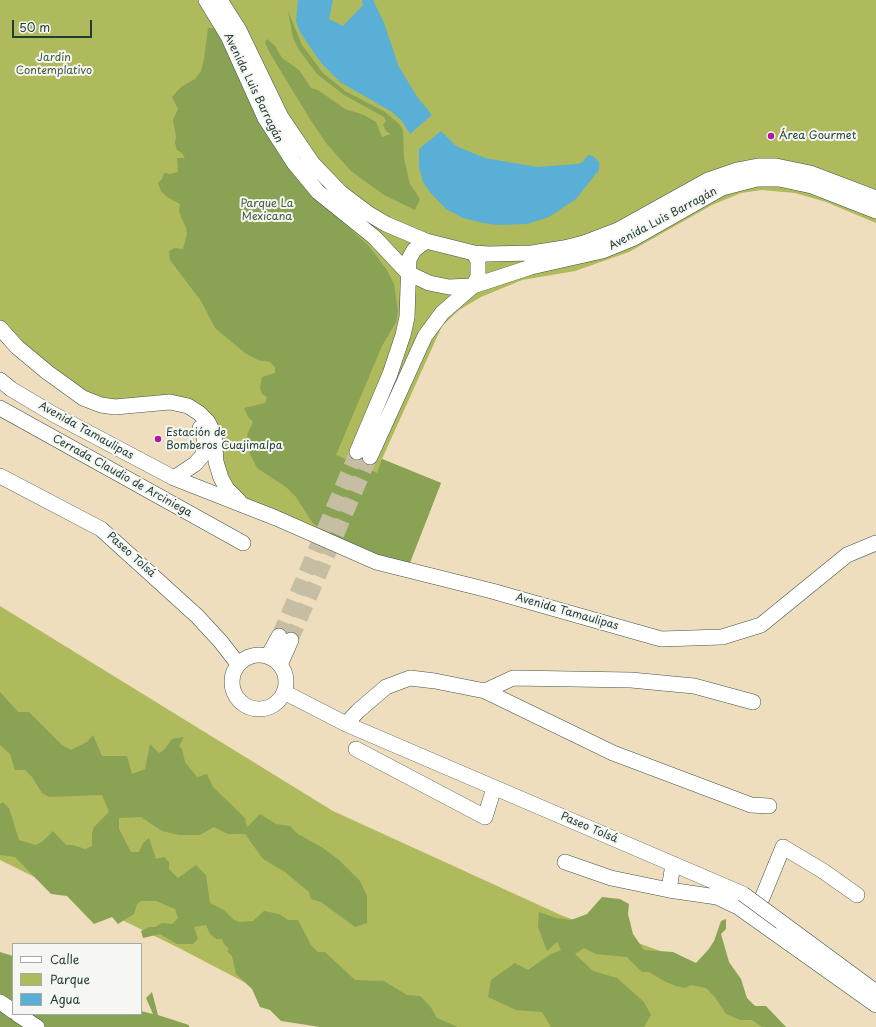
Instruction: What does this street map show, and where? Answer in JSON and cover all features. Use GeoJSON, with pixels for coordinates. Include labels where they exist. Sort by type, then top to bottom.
{"type":"FeatureCollection","features":[{"type":"Feature","properties":{"kind":"street","name":"Avenida Luis Barragán"},"geometry":{"type":"LineString","coordinates":[[206,0],[228,36],[265,118],[294,163],[318,192],[374,237],[408,273],[416,278],[435,284],[462,287],[473,286],[519,271],[586,256],[613,248],[722,188],[744,182],[766,173],[793,169],[810,172],[876,198]]}},
{"type":"Feature","properties":{"kind":"street","name":"Avenida Luis Barragán"},"geometry":{"type":"LineString","coordinates":[[220,0],[241,34],[281,117],[313,164],[341,193],[369,214],[392,227],[426,241],[474,253],[532,253],[584,243],[618,230],[713,178],[737,170],[766,173],[779,179],[812,186],[876,211]]}},
{"type":"Feature","properties":{"kind":"street","name":"Avenida Luis Barragán"},"geometry":{"type":"LineString","coordinates":[[426,241],[414,250],[411,255],[408,273],[407,317],[399,349],[363,454],[425,336],[442,313],[473,286]]}},
{"type":"Feature","properties":{"kind":"street"},"geometry":{"type":"LineString","coordinates":[[473,286],[478,277],[479,269],[474,253]]}},
{"type":"Feature","properties":{"kind":"street","name":"Avenida Tamaulipas"},"geometry":{"type":"LineString","coordinates":[[0,328],[17,347],[47,372],[83,398],[100,405],[115,407],[170,402],[188,406],[199,413],[208,422],[214,434],[216,462],[221,478],[227,489],[243,505]]}},
{"type":"Feature","properties":{"kind":"street","name":"Avenida Tamaulipas"},"geometry":{"type":"LineString","coordinates":[[0,341],[43,379],[80,405],[98,414],[115,417],[144,413],[170,412],[184,415],[193,420],[200,428],[204,436],[205,447],[202,456],[195,464],[174,478]]}},
{"type":"Feature","properties":{"kind":"street","name":"Avenida Tamaulipas"},"geometry":{"type":"LineString","coordinates":[[0,380],[11,389],[52,414],[174,478],[243,505],[376,562],[492,591],[661,638],[722,637],[761,625],[847,555],[876,543]]}},
{"type":"Feature","properties":{"kind":"street","name":"Cerrada Claudio de Arciniega"},"geometry":{"type":"LineString","coordinates":[[0,408],[243,543]]}},
{"type":"Feature","properties":{"kind":"street","name":"Paseo Tolsá"},"geometry":{"type":"LineString","coordinates":[[0,476],[101,529],[197,616],[221,642],[238,664]]}},
{"type":"Feature","properties":{"kind":"street"},"geometry":{"type":"LineString","coordinates":[[274,661],[285,638]]}},
{"type":"Feature","properties":{"kind":"street"},"geometry":{"type":"LineString","coordinates":[[262,655],[274,661],[286,678],[284,692],[278,702],[268,708],[256,710],[245,706],[236,698],[232,686],[232,675],[238,664],[249,656],[262,655]]}},
{"type":"Feature","properties":{"kind":"street"},"geometry":{"type":"LineString","coordinates":[[346,724],[358,711],[386,687],[410,678],[485,692],[613,753],[750,805],[769,806]]}},
{"type":"Feature","properties":{"kind":"street"},"geometry":{"type":"LineString","coordinates":[[485,692],[513,678],[631,680],[694,686],[753,702]]}},
{"type":"Feature","properties":{"kind":"street","name":"Paseo Tolsá"},"geometry":{"type":"LineString","coordinates":[[284,692],[346,724],[743,894],[876,992]]}},
{"type":"Feature","properties":{"kind":"street"},"geometry":{"type":"LineString","coordinates":[[356,749],[485,817],[494,788]]}},
{"type":"Feature","properties":{"kind":"street"},"geometry":{"type":"LineString","coordinates":[[754,918],[783,847],[823,871],[857,895]]}},
{"type":"Feature","properties":{"kind":"street"},"geometry":{"type":"LineString","coordinates":[[565,862],[611,878],[670,890],[717,897],[738,907],[876,1005]]}},
{"type":"Feature","properties":{"kind":"street"},"geometry":{"type":"LineString","coordinates":[[670,890],[673,864]]}},
{"type":"Feature","properties":{"kind":"street"},"geometry":{"type":"LineString","coordinates":[[0,1002],[12,1010]]}},
{"type":"Feature","properties":{"kind":"street"},"geometry":{"type":"LineString","coordinates":[[19,1015],[37,1027]]}},
{"type":"Feature","properties":{"kind":"green space","name":"Parque La Mexicana"},"geometry":{"type":"Polygon","coordinates":[[[0,0],[876,0],[876,223],[826,202],[795,193],[762,190],[741,193],[712,205],[629,252],[575,271],[522,280],[481,297],[459,310],[442,326],[382,459],[441,483],[409,565],[241,500],[231,489],[192,405],[115,402],[87,394],[17,341],[0,320],[0,0]]]}},
{"type":"Feature","properties":{"kind":"green space"},"geometry":{"type":"Polygon","coordinates":[[[288,11],[302,45],[323,73],[345,91],[385,112],[399,124],[403,130],[404,158],[407,172],[410,184],[420,199],[415,210],[384,195],[351,171],[326,143],[310,119],[271,55],[265,43],[267,39],[275,46],[282,58],[299,70],[311,88],[318,90],[345,109],[364,115],[376,122],[382,137],[391,134],[387,132],[383,125],[386,121],[384,117],[344,95],[317,74],[299,50],[293,38],[288,11]]]}},
{"type":"Feature","properties":{"kind":"green space"},"geometry":{"type":"Polygon","coordinates":[[[208,28],[215,28],[229,55],[335,215],[368,245],[387,270],[394,284],[398,311],[396,322],[382,346],[336,455],[377,473],[382,459],[441,483],[409,565],[391,561],[330,538],[312,522],[296,497],[286,487],[257,468],[250,454],[247,435],[253,422],[248,417],[244,408],[265,403],[267,397],[262,394],[260,388],[262,377],[275,373],[275,367],[270,362],[258,360],[245,353],[215,328],[201,301],[170,260],[169,251],[175,248],[183,249],[187,234],[179,212],[180,204],[167,197],[161,191],[158,183],[162,179],[164,173],[170,174],[178,172],[177,158],[185,158],[182,153],[177,150],[175,143],[176,137],[173,120],[178,109],[172,97],[181,87],[195,79],[201,71],[208,28]]]}},
{"type":"Feature","properties":{"kind":"green space"},"geometry":{"type":"Polygon","coordinates":[[[0,606],[333,811],[563,916],[691,962],[786,1027],[330,1027],[179,948],[0,860],[0,606]]]}},
{"type":"Feature","properties":{"kind":"green space"},"geometry":{"type":"Polygon","coordinates":[[[0,692],[18,712],[29,712],[62,745],[71,750],[87,742],[93,735],[102,756],[127,756],[132,774],[145,769],[150,744],[159,753],[164,750],[172,739],[184,737],[179,746],[182,749],[185,762],[197,777],[207,774],[213,787],[245,818],[247,827],[260,814],[276,824],[290,826],[298,834],[323,848],[339,860],[360,881],[367,896],[367,923],[355,927],[321,902],[311,899],[309,892],[285,872],[263,859],[245,834],[228,834],[214,827],[200,835],[179,835],[162,831],[141,817],[119,818],[119,829],[131,852],[139,852],[143,843],[149,838],[156,859],[164,857],[169,862],[169,869],[178,878],[196,865],[206,875],[210,903],[224,910],[234,920],[240,922],[253,921],[264,911],[279,914],[288,920],[298,920],[311,945],[318,952],[325,952],[355,980],[384,981],[407,995],[420,996],[430,1006],[437,1018],[458,1027],[320,1027],[281,1021],[270,1010],[260,1007],[252,989],[236,974],[232,956],[227,951],[229,949],[224,944],[222,939],[216,939],[210,934],[206,925],[194,927],[198,939],[193,944],[177,944],[160,934],[143,938],[141,931],[149,927],[155,927],[162,923],[172,924],[178,918],[175,909],[156,901],[141,901],[137,904],[134,914],[118,924],[112,917],[94,924],[67,896],[51,894],[15,857],[0,855],[0,804],[3,802],[9,808],[19,840],[36,845],[43,841],[53,831],[66,845],[73,845],[85,849],[92,846],[92,833],[94,827],[109,812],[102,795],[49,797],[42,793],[32,777],[25,770],[15,770],[10,754],[0,745],[0,692]]]}},
{"type":"Feature","properties":{"kind":"green space"},"geometry":{"type":"Polygon","coordinates":[[[602,897],[620,899],[629,904],[628,914],[633,934],[644,950],[673,952],[696,963],[714,941],[721,921],[726,919],[726,929],[721,934],[729,962],[741,979],[747,998],[755,1006],[766,1006],[786,1027],[762,1027],[752,1020],[740,1020],[726,1014],[715,997],[706,988],[691,985],[685,988],[676,986],[649,972],[642,972],[627,957],[596,954],[584,948],[575,954],[593,971],[617,978],[644,1002],[651,1015],[644,1027],[551,1027],[542,1012],[516,1010],[488,997],[491,980],[515,963],[528,970],[551,954],[561,950],[557,942],[547,951],[538,927],[539,912],[556,918],[571,920],[587,914],[602,897]]]}},
{"type":"Feature","properties":{"kind":"green space"},"geometry":{"type":"Polygon","coordinates":[[[0,952],[12,956],[12,1015],[142,1015],[142,1011],[153,1014],[146,998],[152,992],[158,1015],[189,1025],[189,1027],[0,1027],[0,952]]]}},
{"type":"Feature","properties":{"kind":"water"},"geometry":{"type":"Polygon","coordinates":[[[298,0],[333,0],[329,19],[343,26],[363,5],[362,0],[373,0],[384,23],[399,67],[418,98],[432,115],[410,134],[402,121],[392,112],[340,82],[321,63],[300,32],[296,21],[298,0]]]}},
{"type":"Feature","properties":{"kind":"water"},"geometry":{"type":"Polygon","coordinates":[[[441,131],[456,146],[485,158],[537,167],[577,164],[583,162],[588,155],[593,156],[599,162],[599,170],[576,199],[549,217],[527,224],[498,225],[483,223],[463,218],[446,209],[423,182],[419,167],[419,149],[441,131]]]}},
{"type":"Feature","properties":{"kind":"tunnel"},"geometry":{"type":"LineString","coordinates":[[279,636],[357,452]]}},
{"type":"Feature","properties":{"kind":"tunnel"},"geometry":{"type":"LineString","coordinates":[[291,640],[370,457]]}},
{"type":"Feature","properties":{"kind":"place","name":"Área Gourmet"},"geometry":{"type":"Point","coordinates":[771,136]}},
{"type":"Feature","properties":{"kind":"place","name":"Estación de Bomberos Cuajimalpa"},"geometry":{"type":"Point","coordinates":[158,439]}},
{"type":"Feature","properties":{"kind":"park label","name":"Jardín Contemplativo"},"geometry":{"type":"Point","coordinates":[54,64]}}]}
